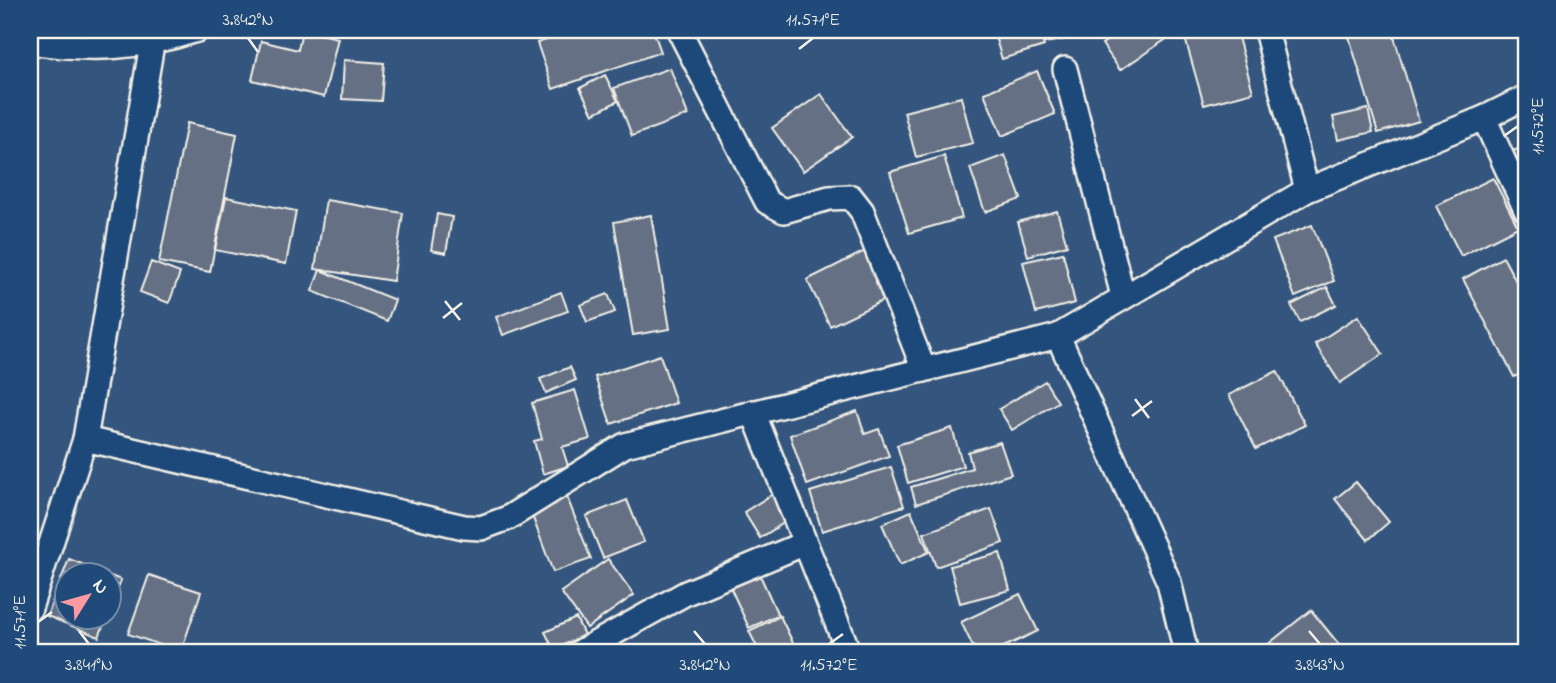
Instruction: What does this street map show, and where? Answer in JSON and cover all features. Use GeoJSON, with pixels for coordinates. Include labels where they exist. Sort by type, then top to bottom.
{"type":"FeatureCollection","features":[{"type":"Feature","properties":{"kind":"street"},"geometry":{"type":"LineString","coordinates":[[30,42],[67,39],[152,44],[197,30]]}},
{"type":"Feature","properties":{"kind":"street"},"geometry":{"type":"LineString","coordinates":[[679,30],[768,202],[784,211],[829,198],[851,197],[862,211],[924,370]]}},
{"type":"Feature","properties":{"kind":"street"},"geometry":{"type":"LineString","coordinates":[[1266,30],[1307,190]]}},
{"type":"Feature","properties":{"kind":"street"},"geometry":{"type":"LineString","coordinates":[[30,608],[85,439],[152,44]]}},
{"type":"Feature","properties":{"kind":"street"},"geometry":{"type":"LineString","coordinates":[[1065,69],[1124,296]]}},
{"type":"Feature","properties":{"kind":"street"},"geometry":{"type":"LineString","coordinates":[[85,439],[464,527],[481,528],[508,518],[625,445],[1058,336],[1307,190],[1484,118],[1526,97]]}},
{"type":"Feature","properties":{"kind":"street"},"geometry":{"type":"LineString","coordinates":[[1484,118],[1526,210]]}},
{"type":"Feature","properties":{"kind":"street"},"geometry":{"type":"LineString","coordinates":[[1058,336],[1169,582],[1186,653]]}},
{"type":"Feature","properties":{"kind":"street"},"geometry":{"type":"LineString","coordinates":[[754,412],[803,544],[849,653]]}},
{"type":"Feature","properties":{"kind":"street"},"geometry":{"type":"LineString","coordinates":[[578,653],[686,593],[803,544]]}},
{"type":"Feature","properties":{"kind":"building"},"geometry":{"type":"Polygon","coordinates":[[[302,30],[338,38],[324,97],[252,80],[261,41],[298,50],[302,30]]]}},
{"type":"Feature","properties":{"kind":"building"},"geometry":{"type":"Polygon","coordinates":[[[577,30],[653,30],[661,52],[553,89],[537,43],[577,30]]]}},
{"type":"Feature","properties":{"kind":"building"},"geometry":{"type":"Polygon","coordinates":[[[993,30],[1039,30],[1044,46],[1002,59],[993,30]]]}},
{"type":"Feature","properties":{"kind":"building"},"geometry":{"type":"Polygon","coordinates":[[[1043,30],[1085,30],[1086,35],[1045,43],[1043,30]]]}},
{"type":"Feature","properties":{"kind":"building"},"geometry":{"type":"Polygon","coordinates":[[[1123,30],[1167,30],[1171,36],[1120,70],[1102,44],[1123,30]]]}},
{"type":"Feature","properties":{"kind":"building"},"geometry":{"type":"Polygon","coordinates":[[[1215,30],[1236,30],[1253,92],[1204,105],[1185,38],[1215,30]]]}},
{"type":"Feature","properties":{"kind":"building"},"geometry":{"type":"Polygon","coordinates":[[[1347,30],[1392,30],[1419,121],[1378,133],[1347,30]]]}},
{"type":"Feature","properties":{"kind":"building"},"geometry":{"type":"Polygon","coordinates":[[[344,60],[384,63],[381,101],[342,99],[344,60]]]}},
{"type":"Feature","properties":{"kind":"building"},"geometry":{"type":"Polygon","coordinates":[[[670,68],[688,115],[632,136],[614,88],[670,68]]]}},
{"type":"Feature","properties":{"kind":"building"},"geometry":{"type":"Polygon","coordinates":[[[1037,71],[1055,114],[1002,136],[984,93],[1037,71]]]}},
{"type":"Feature","properties":{"kind":"building"},"geometry":{"type":"Polygon","coordinates":[[[605,75],[618,101],[593,114],[580,88],[605,75]]]}},
{"type":"Feature","properties":{"kind":"building"},"geometry":{"type":"Polygon","coordinates":[[[821,94],[852,137],[803,171],[772,128],[821,94]]]}},
{"type":"Feature","properties":{"kind":"building"},"geometry":{"type":"Polygon","coordinates":[[[961,97],[973,143],[916,157],[904,112],[961,97]]]}},
{"type":"Feature","properties":{"kind":"building"},"geometry":{"type":"Polygon","coordinates":[[[1368,109],[1373,132],[1338,140],[1333,117],[1368,109]]]}},
{"type":"Feature","properties":{"kind":"building"},"geometry":{"type":"Polygon","coordinates":[[[187,123],[237,134],[210,272],[159,262],[187,123]]]}},
{"type":"Feature","properties":{"kind":"building"},"geometry":{"type":"Polygon","coordinates":[[[1526,146],[1526,193],[1510,152],[1526,146]]]}},
{"type":"Feature","properties":{"kind":"building"},"geometry":{"type":"Polygon","coordinates":[[[1005,155],[1021,199],[985,212],[970,168],[1005,155]]]}},
{"type":"Feature","properties":{"kind":"building"},"geometry":{"type":"Polygon","coordinates":[[[944,156],[962,218],[909,233],[890,172],[944,156]]]}},
{"type":"Feature","properties":{"kind":"building"},"geometry":{"type":"Polygon","coordinates":[[[1493,178],[1518,227],[1461,256],[1436,206],[1493,178]]]}},
{"type":"Feature","properties":{"kind":"building"},"geometry":{"type":"Polygon","coordinates":[[[226,197],[296,211],[286,264],[215,250],[226,197]]]}},
{"type":"Feature","properties":{"kind":"building"},"geometry":{"type":"Polygon","coordinates":[[[326,200],[403,213],[393,281],[315,269],[326,200]]]}},
{"type":"Feature","properties":{"kind":"building"},"geometry":{"type":"Polygon","coordinates":[[[1057,211],[1067,245],[1028,256],[1018,222],[1057,211]]]}},
{"type":"Feature","properties":{"kind":"building"},"geometry":{"type":"Polygon","coordinates":[[[437,214],[452,217],[446,253],[431,250],[437,214]]]}},
{"type":"Feature","properties":{"kind":"building"},"geometry":{"type":"Polygon","coordinates":[[[651,215],[670,329],[633,335],[614,222],[651,215]]]}},
{"type":"Feature","properties":{"kind":"building"},"geometry":{"type":"Polygon","coordinates":[[[1312,225],[1334,281],[1295,297],[1273,240],[1312,225]]]}},
{"type":"Feature","properties":{"kind":"building"},"geometry":{"type":"Polygon","coordinates":[[[877,245],[901,292],[830,326],[807,280],[877,245]]]}},
{"type":"Feature","properties":{"kind":"building"},"geometry":{"type":"Polygon","coordinates":[[[1063,253],[1075,303],[1036,313],[1023,262],[1063,253]]]}},
{"type":"Feature","properties":{"kind":"building"},"geometry":{"type":"Polygon","coordinates":[[[1503,257],[1526,300],[1526,371],[1514,377],[1463,279],[1503,257]]]}},
{"type":"Feature","properties":{"kind":"building"},"geometry":{"type":"Polygon","coordinates":[[[151,262],[180,273],[169,303],[140,292],[151,262]]]}},
{"type":"Feature","properties":{"kind":"building"},"geometry":{"type":"Polygon","coordinates":[[[320,270],[395,300],[387,321],[312,291],[320,270]]]}},
{"type":"Feature","properties":{"kind":"building"},"geometry":{"type":"Polygon","coordinates":[[[1327,287],[1336,305],[1300,322],[1291,305],[1327,287]]]}},
{"type":"Feature","properties":{"kind":"building"},"geometry":{"type":"Polygon","coordinates":[[[561,292],[568,311],[503,335],[496,317],[561,292]]]}},
{"type":"Feature","properties":{"kind":"building"},"geometry":{"type":"Polygon","coordinates":[[[608,294],[615,312],[587,322],[580,305],[608,294]]]}},
{"type":"Feature","properties":{"kind":"building"},"geometry":{"type":"Polygon","coordinates":[[[1358,316],[1383,354],[1340,383],[1315,344],[1358,316]]]}},
{"type":"Feature","properties":{"kind":"building"},"geometry":{"type":"Polygon","coordinates":[[[660,355],[676,403],[611,424],[595,377],[660,355]]]}},
{"type":"Feature","properties":{"kind":"building"},"geometry":{"type":"Polygon","coordinates":[[[570,367],[576,380],[546,393],[540,379],[570,367]]]}},
{"type":"Feature","properties":{"kind":"building"},"geometry":{"type":"Polygon","coordinates":[[[1277,371],[1305,425],[1256,449],[1229,395],[1277,371]]]}},
{"type":"Feature","properties":{"kind":"building"},"geometry":{"type":"Polygon","coordinates":[[[1045,381],[1058,402],[1012,430],[999,409],[1045,381]]]}},
{"type":"Feature","properties":{"kind":"building"},"geometry":{"type":"Polygon","coordinates":[[[575,390],[590,439],[562,447],[568,466],[543,474],[534,441],[542,439],[532,403],[575,390]]]}},
{"type":"Feature","properties":{"kind":"building"},"geometry":{"type":"Polygon","coordinates":[[[857,411],[865,434],[879,429],[889,456],[807,485],[790,435],[857,411]]]}},
{"type":"Feature","properties":{"kind":"building"},"geometry":{"type":"Polygon","coordinates":[[[952,428],[963,466],[908,483],[897,445],[952,428]]]}},
{"type":"Feature","properties":{"kind":"building"},"geometry":{"type":"Polygon","coordinates":[[[1000,442],[1011,474],[916,504],[911,487],[972,468],[968,452],[1000,442]]]}},
{"type":"Feature","properties":{"kind":"building"},"geometry":{"type":"Polygon","coordinates":[[[891,467],[904,506],[822,531],[810,492],[891,467]]]}},
{"type":"Feature","properties":{"kind":"building"},"geometry":{"type":"Polygon","coordinates":[[[1356,482],[1389,522],[1368,540],[1335,499],[1356,482]]]}},
{"type":"Feature","properties":{"kind":"building"},"geometry":{"type":"Polygon","coordinates":[[[776,492],[793,517],[760,538],[744,512],[776,492]]]}},
{"type":"Feature","properties":{"kind":"building"},"geometry":{"type":"Polygon","coordinates":[[[567,497],[591,559],[553,572],[530,510],[567,497]]]}},
{"type":"Feature","properties":{"kind":"building"},"geometry":{"type":"Polygon","coordinates":[[[627,500],[644,542],[603,558],[586,516],[627,500]]]}},
{"type":"Feature","properties":{"kind":"building"},"geometry":{"type":"Polygon","coordinates":[[[991,509],[1003,543],[936,567],[924,533],[991,509]]]}},
{"type":"Feature","properties":{"kind":"building"},"geometry":{"type":"Polygon","coordinates":[[[911,511],[929,552],[900,565],[882,524],[911,511]]]}},
{"type":"Feature","properties":{"kind":"building"},"geometry":{"type":"Polygon","coordinates":[[[1000,553],[1010,590],[960,603],[950,566],[1000,553]]]}},
{"type":"Feature","properties":{"kind":"building"},"geometry":{"type":"Polygon","coordinates":[[[608,559],[634,595],[587,628],[561,592],[608,559]]]}},
{"type":"Feature","properties":{"kind":"building"},"geometry":{"type":"Polygon","coordinates":[[[755,564],[778,615],[749,628],[726,578],[755,564]]]}},
{"type":"Feature","properties":{"kind":"building"},"geometry":{"type":"Polygon","coordinates":[[[149,575],[201,592],[181,652],[128,634],[149,575]]]}},
{"type":"Feature","properties":{"kind":"building"},"geometry":{"type":"Polygon","coordinates":[[[1020,594],[1038,631],[991,653],[976,653],[961,622],[1020,594]]]}},
{"type":"Feature","properties":{"kind":"building"},"geometry":{"type":"Polygon","coordinates":[[[52,603],[52,618],[47,616],[52,603]]]}},
{"type":"Feature","properties":{"kind":"building"},"geometry":{"type":"Polygon","coordinates":[[[1311,610],[1346,653],[1257,653],[1311,610]]]}},
{"type":"Feature","properties":{"kind":"building"},"geometry":{"type":"Polygon","coordinates":[[[780,616],[798,653],[760,653],[749,631],[780,616]]]}},
{"type":"Feature","properties":{"kind":"building"},"geometry":{"type":"Polygon","coordinates":[[[576,618],[584,635],[554,650],[545,632],[576,618]]]}},
{"type":"Feature","properties":{"kind":"building"},"geometry":{"type":"Polygon","coordinates":[[[82,630],[102,630],[99,637],[82,630]]]}}]}
